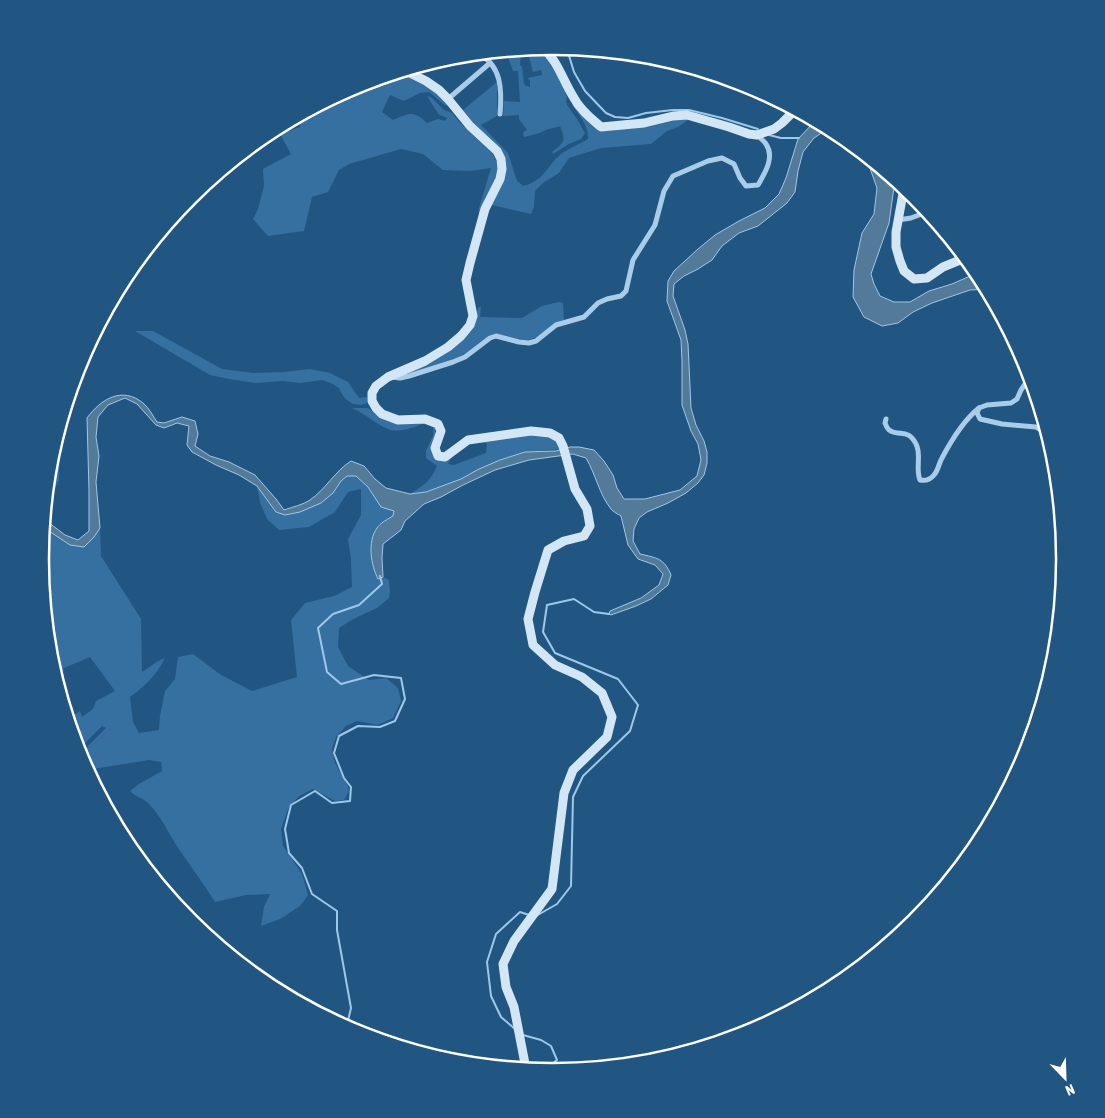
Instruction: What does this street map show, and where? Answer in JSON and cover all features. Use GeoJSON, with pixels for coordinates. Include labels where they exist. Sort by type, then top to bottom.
{"type":"FeatureCollection","features":[{"type":"Feature","properties":{"kind":"main road"},"geometry":{"type":"LineString","coordinates":[[551,55],[575,101],[601,127],[644,123],[673,116],[687,115],[757,135],[774,129],[790,115]]}},
{"type":"Feature","properties":{"kind":"main road"},"geometry":{"type":"LineString","coordinates":[[414,75],[426,81],[448,98],[470,126],[496,150],[502,169],[500,179],[485,209],[466,280],[473,316],[470,325],[448,347],[425,361],[388,377],[376,386],[372,393],[372,401],[382,414],[398,420],[425,419],[438,424],[441,431],[435,448],[438,456],[445,457],[468,440],[530,431],[550,433],[559,438],[575,489],[587,509],[590,526],[584,536],[564,541],[548,550],[534,592],[528,619],[533,644],[555,665],[582,677],[602,693],[612,717],[608,737],[573,770],[564,793],[552,889],[514,941],[503,964],[506,987],[514,1007],[525,1062]]}},
{"type":"Feature","properties":{"kind":"main road"},"geometry":{"type":"LineString","coordinates":[[902,197],[896,232],[896,247],[904,271],[914,279],[927,278],[943,267],[958,261]]}},
{"type":"Feature","properties":{"kind":"street"},"geometry":{"type":"LineString","coordinates":[[448,98],[490,62],[495,68],[501,83],[500,114]]}},
{"type":"Feature","properties":{"kind":"street"},"geometry":{"type":"LineString","coordinates":[[388,377],[400,378],[410,376],[453,362],[465,357],[490,338],[496,336],[519,342],[528,343],[536,341],[556,325],[584,316],[598,303],[607,298],[621,296],[626,291],[633,260],[655,225],[664,191],[673,176],[708,161],[722,158],[734,164],[746,186],[758,185],[767,169],[770,158],[767,145],[757,135]]}},
{"type":"Feature","properties":{"kind":"street"},"geometry":{"type":"LineString","coordinates":[[898,220],[920,215]]}},
{"type":"Feature","properties":{"kind":"street"},"geometry":{"type":"LineString","coordinates":[[886,418],[885,423],[889,430],[904,433],[916,443],[918,450],[917,474],[920,480],[924,480],[935,474],[943,456],[970,415],[986,405],[1011,403],[1017,399],[1025,384]]}},
{"type":"Feature","properties":{"kind":"street"},"geometry":{"type":"LineString","coordinates":[[979,408],[977,413],[980,419],[1039,429]]}},
{"type":"Feature","properties":{"kind":"shaded area"},"geometry":{"type":"Polygon","coordinates":[[[545,55],[557,74],[567,96],[567,105],[585,133],[581,139],[553,154],[552,152],[560,146],[564,138],[560,126],[524,137],[523,132],[527,130],[519,119],[519,115],[503,116],[504,101],[520,102],[518,71],[513,71],[508,57],[521,56],[520,65],[526,86],[530,87],[530,80],[528,78],[542,75],[541,70],[533,72],[529,56],[545,55]]]}},
{"type":"Feature","properties":{"kind":"shaded area"},"geometry":{"type":"Polygon","coordinates":[[[410,76],[432,89],[448,104],[446,106],[429,92],[420,93],[404,101],[390,95],[382,112],[393,120],[415,114],[427,123],[438,119],[445,121],[447,118],[439,115],[427,96],[431,97],[444,110],[452,113],[492,153],[498,165],[498,173],[478,220],[479,208],[491,168],[470,171],[443,170],[423,154],[401,149],[349,164],[339,170],[328,192],[312,197],[304,231],[268,236],[253,219],[258,209],[264,186],[263,169],[291,154],[281,135],[300,127],[300,123],[330,107],[410,76]]]}},
{"type":"Feature","properties":{"kind":"shaded area"},"geometry":{"type":"Polygon","coordinates":[[[497,82],[497,116],[481,125],[508,153],[517,181],[523,186],[536,181],[563,153],[588,139],[585,125],[572,105],[573,102],[598,128],[671,119],[688,120],[678,127],[667,131],[651,144],[601,148],[569,158],[559,173],[543,183],[535,191],[534,207],[531,214],[492,205],[506,165],[463,110],[497,82]]]}},
{"type":"Feature","properties":{"kind":"shaded area"},"geometry":{"type":"Polygon","coordinates":[[[810,127],[821,133],[814,138],[803,152],[795,192],[787,203],[758,226],[739,233],[722,246],[712,260],[674,284],[673,296],[688,344],[691,408],[696,425],[704,441],[707,463],[704,475],[698,483],[686,493],[647,512],[639,518],[634,529],[633,541],[640,554],[663,562],[671,575],[668,585],[651,599],[611,615],[609,614],[610,611],[641,598],[659,585],[663,574],[655,565],[638,559],[628,545],[621,516],[612,510],[607,503],[586,458],[573,454],[529,460],[495,470],[424,504],[405,521],[401,530],[383,544],[383,577],[378,579],[373,567],[371,554],[372,540],[378,526],[393,516],[394,511],[381,507],[368,487],[356,476],[347,476],[333,493],[321,503],[300,512],[285,515],[276,512],[257,486],[192,452],[187,445],[189,426],[177,423],[164,428],[156,425],[137,404],[125,398],[108,405],[98,417],[96,437],[99,456],[96,482],[100,528],[84,547],[70,545],[50,532],[50,524],[65,535],[78,540],[89,531],[87,418],[105,400],[120,395],[135,398],[143,403],[157,422],[164,423],[182,417],[195,421],[198,434],[195,446],[210,456],[229,462],[255,475],[284,510],[310,500],[351,461],[364,466],[386,488],[410,494],[426,492],[461,479],[500,460],[525,452],[556,451],[570,447],[594,450],[613,475],[617,488],[624,499],[645,499],[680,490],[697,476],[701,460],[698,444],[691,431],[682,405],[681,340],[667,301],[668,281],[674,271],[715,235],[765,208],[779,194],[798,139],[810,127]]]}},
{"type":"Feature","properties":{"kind":"shaded area"},"geometry":{"type":"Polygon","coordinates":[[[870,168],[894,188],[889,223],[871,274],[880,296],[894,302],[910,302],[929,291],[969,276],[978,290],[970,290],[932,303],[913,312],[898,323],[882,326],[864,317],[853,297],[854,270],[862,233],[874,214],[877,188],[870,168]]]}},
{"type":"Feature","properties":{"kind":"shaded area"},"geometry":{"type":"Polygon","coordinates":[[[559,302],[563,303],[564,320],[536,338],[523,340],[496,334],[457,358],[411,374],[400,375],[429,361],[476,317],[478,308],[481,306],[480,317],[522,318],[542,306],[559,302]]]}},
{"type":"Feature","properties":{"kind":"shaded area"},"geometry":{"type":"Polygon","coordinates":[[[135,331],[153,331],[222,369],[253,373],[310,369],[330,373],[348,382],[359,398],[367,397],[367,403],[361,405],[353,404],[343,396],[339,388],[322,380],[300,383],[283,381],[255,383],[210,375],[135,331]]]}},
{"type":"Feature","properties":{"kind":"shaded area"},"geometry":{"type":"Polygon","coordinates":[[[352,408],[368,408],[379,416],[396,422],[426,421],[434,425],[435,436],[432,453],[437,457],[443,458],[454,453],[448,464],[454,465],[486,453],[487,444],[482,441],[505,436],[542,434],[555,439],[561,449],[525,452],[500,460],[461,479],[426,492],[410,494],[426,483],[437,466],[426,458],[426,451],[433,436],[433,427],[424,423],[412,428],[394,431],[352,408]]]}},
{"type":"Feature","properties":{"kind":"shaded area"},"geometry":{"type":"Polygon","coordinates":[[[59,457],[59,481],[54,489],[59,457]]]}},
{"type":"Feature","properties":{"kind":"shaded area"},"geometry":{"type":"Polygon","coordinates":[[[347,476],[356,476],[368,487],[381,507],[394,510],[393,516],[377,526],[378,579],[383,577],[389,580],[389,598],[377,608],[339,628],[338,647],[348,666],[369,680],[386,678],[398,688],[401,701],[393,718],[378,725],[357,721],[346,726],[336,737],[332,749],[335,763],[349,791],[344,800],[335,801],[313,789],[299,796],[288,809],[281,829],[283,846],[302,874],[308,895],[300,906],[280,919],[261,926],[264,907],[270,894],[246,895],[215,902],[157,813],[147,802],[130,791],[162,771],[161,762],[149,760],[95,769],[86,748],[106,728],[102,726],[84,744],[74,716],[80,711],[82,717],[93,709],[96,701],[115,691],[90,657],[64,668],[62,674],[53,625],[50,592],[50,532],[70,545],[94,537],[100,528],[101,556],[141,619],[142,672],[165,658],[150,680],[130,697],[133,722],[139,733],[159,730],[165,691],[175,679],[178,657],[193,654],[221,675],[252,691],[297,677],[291,620],[305,603],[334,596],[352,587],[348,539],[361,515],[361,489],[348,492],[335,512],[309,527],[279,530],[267,519],[260,502],[257,486],[276,512],[285,515],[333,493],[347,476]]]}},
{"type":"Feature","properties":{"kind":"waterway"},"geometry":{"type":"LineString","coordinates":[[569,56],[574,72],[585,91],[606,113],[615,117],[628,118],[646,113],[689,110],[758,129]]}},
{"type":"Feature","properties":{"kind":"waterway"},"geometry":{"type":"LineString","coordinates":[[769,135],[781,138],[799,138]]}},
{"type":"Feature","properties":{"kind":"waterway"},"geometry":{"type":"LineString","coordinates":[[348,1019],[351,1008],[337,930],[337,911],[312,894],[302,868],[289,853],[285,829],[291,805],[315,791],[332,803],[350,801],[351,787],[344,778],[334,753],[339,736],[358,726],[380,727],[395,721],[405,699],[401,678],[374,675],[341,684],[327,672],[318,628],[333,614],[359,605],[382,584],[380,576]]}},
{"type":"Feature","properties":{"kind":"waterway"},"geometry":{"type":"LineString","coordinates":[[536,916],[557,904],[571,886],[573,797],[583,776],[630,731],[638,705],[618,679],[555,653],[543,632],[547,605],[574,599],[594,612],[609,614]]}},
{"type":"Feature","properties":{"kind":"waterway"},"geometry":{"type":"LineString","coordinates":[[515,1029],[501,1017],[491,996],[487,962],[496,934],[520,912],[529,915]]}},
{"type":"Feature","properties":{"kind":"waterway"},"geometry":{"type":"LineString","coordinates":[[523,1035],[541,1040],[551,1046],[557,1060],[553,1063]]}}]}
